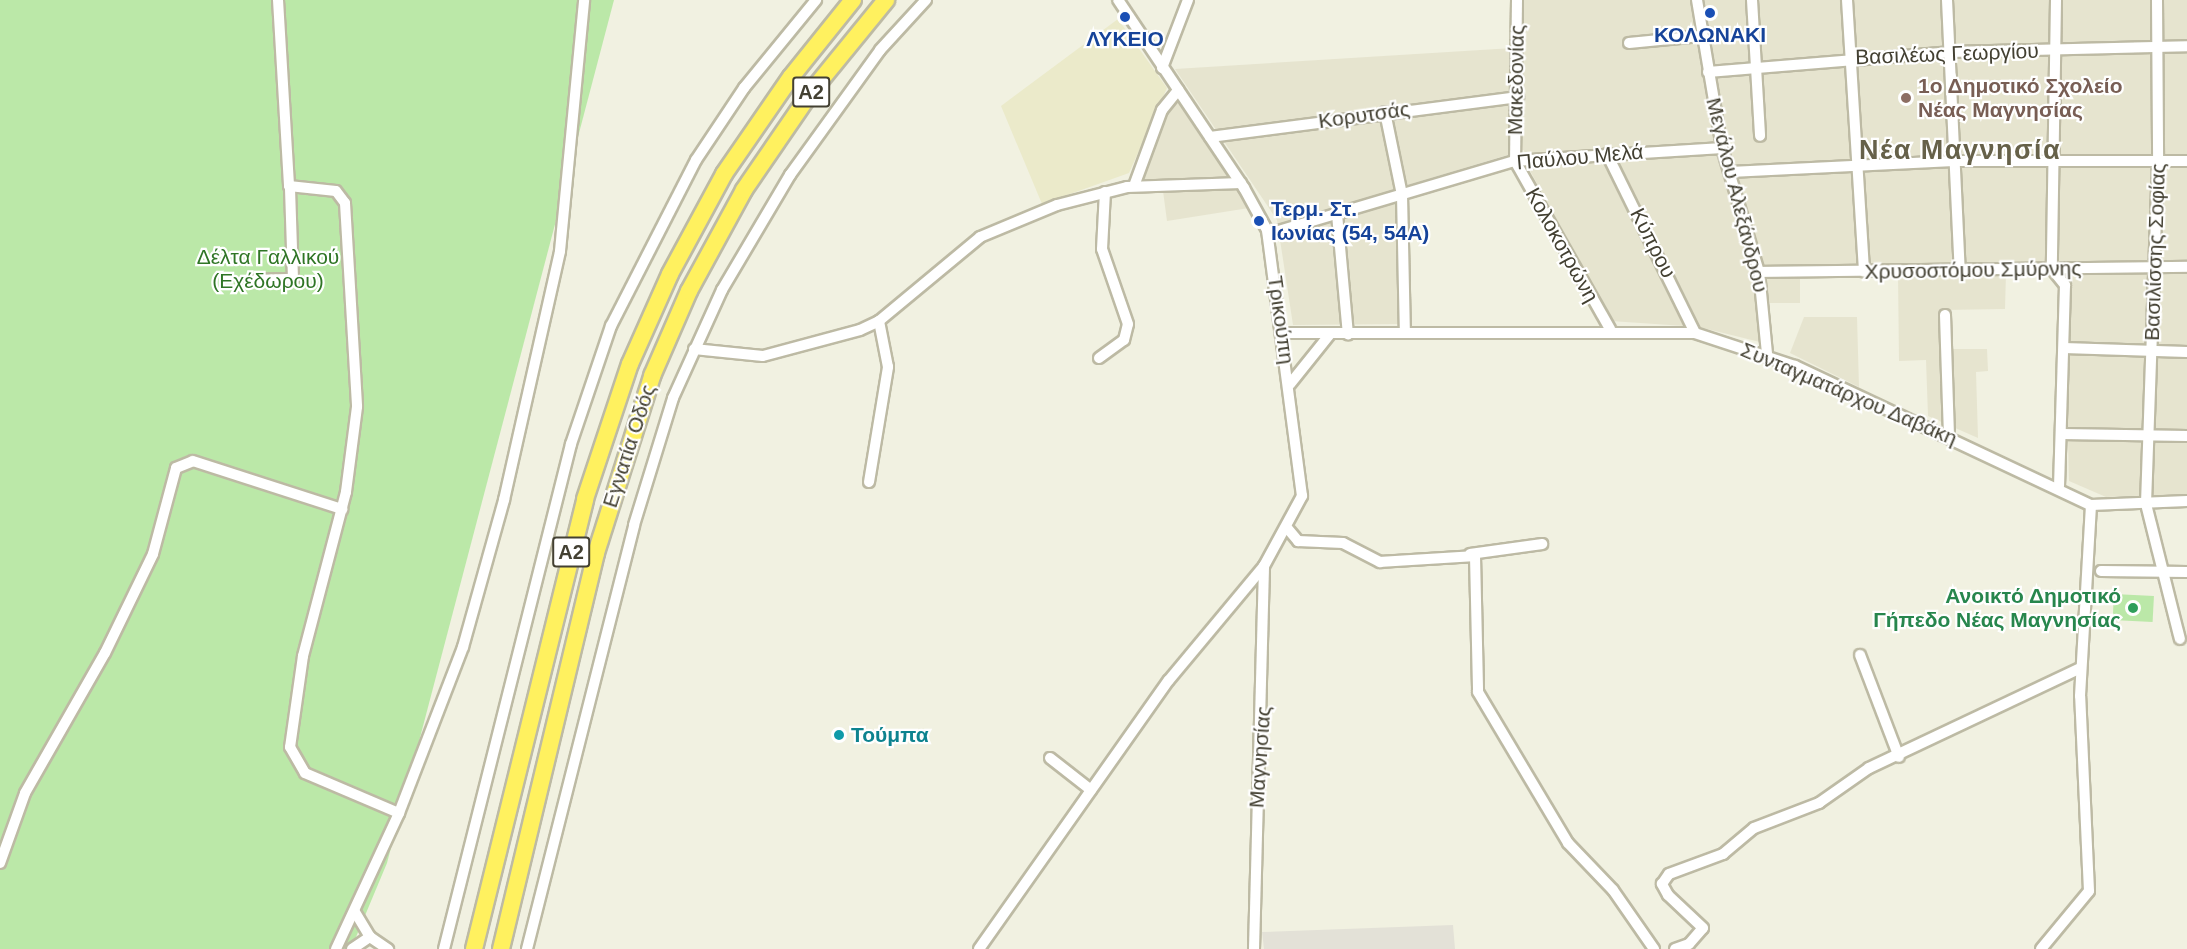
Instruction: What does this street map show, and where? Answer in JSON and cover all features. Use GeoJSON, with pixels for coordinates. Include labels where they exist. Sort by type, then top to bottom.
{"type":"FeatureCollection","features":[{"type":"Feature","properties":{"kind":"highway","name":"Εγνατία Οδός"},"geometry":{"type":"LineString","coordinates":[[474,949],[585,499],[630,364],[670,274],[724,174],[790,77],[853,0]]}},
{"type":"Feature","properties":{"kind":"highway","name":"Εγνατία Οδός"},"geometry":{"type":"LineString","coordinates":[[501,949],[599,543],[652,376],[689,291],[744,190],[811,92],[886,0]]}},
{"type":"Feature","properties":{"kind":"street"},"geometry":{"type":"LineString","coordinates":[[255,280],[293,279],[290,189],[278,0]]}},
{"type":"Feature","properties":{"kind":"street"},"geometry":{"type":"LineString","coordinates":[[336,949],[399,813],[463,648],[546,326],[570,183],[584,0]]}},
{"type":"Feature","properties":{"kind":"street"},"geometry":{"type":"LineString","coordinates":[[444,949],[571,444],[611,326],[696,160],[744,88],[816,0]]}},
{"type":"Feature","properties":{"kind":"street"},"geometry":{"type":"LineString","coordinates":[[527,949],[634,525],[694,349],[732,271],[820,130],[926,0]]}},
{"type":"Feature","properties":{"kind":"street","name":"Τρικούπη"},"geometry":{"type":"LineString","coordinates":[[979,949],[1169,680],[1264,566],[1299,507],[1303,481],[1268,234],[1241,183],[1118,0]]}},
{"type":"Feature","properties":{"kind":"street"},"geometry":{"type":"LineString","coordinates":[[1162,68],[1188,0]]}},
{"type":"Feature","properties":{"kind":"street","name":"Μακεδονίας"},"geometry":{"type":"LineString","coordinates":[[1515,160],[1518,97],[1517,0]]}},
{"type":"Feature","properties":{"kind":"street","name":"Μεγάλου Αλεξάνδρου"},"geometry":{"type":"LineString","coordinates":[[1697,0],[1701,36],[1722,148],[1759,272],[1767,354]]}},
{"type":"Feature","properties":{"kind":"street"},"geometry":{"type":"LineString","coordinates":[[1752,0],[1760,136]]}},
{"type":"Feature","properties":{"kind":"street"},"geometry":{"type":"LineString","coordinates":[[1847,0],[1864,271]]}},
{"type":"Feature","properties":{"kind":"street"},"geometry":{"type":"LineString","coordinates":[[1947,0],[1960,272]]}},
{"type":"Feature","properties":{"kind":"street"},"geometry":{"type":"LineString","coordinates":[[2056,0],[2052,269],[2065,285],[2059,486]]}},
{"type":"Feature","properties":{"kind":"street","name":"Βασιλίσσης Σοφίας"},"geometry":{"type":"LineString","coordinates":[[2157,0],[2156,266],[2146,504],[2180,639]]}},
{"type":"Feature","properties":{"kind":"street"},"geometry":{"type":"LineString","coordinates":[[1629,43],[1701,36]]}},
{"type":"Feature","properties":{"kind":"street","name":"Βασιλέως Γεωργίου"},"geometry":{"type":"LineString","coordinates":[[1708,72],[1849,58],[1949,52],[2187,46]]}},
{"type":"Feature","properties":{"kind":"street"},"geometry":{"type":"LineString","coordinates":[[1134,186],[1162,110],[1178,90]]}},
{"type":"Feature","properties":{"kind":"street","name":"Κορυτσάς"},"geometry":{"type":"LineString","coordinates":[[1210,137],[1385,112],[1518,97]]}},
{"type":"Feature","properties":{"kind":"street"},"geometry":{"type":"LineString","coordinates":[[1385,112],[1402,195],[1405,333]]}},
{"type":"Feature","properties":{"kind":"street","name":"Παύλου Μελά"},"geometry":{"type":"LineString","coordinates":[[1268,234],[1515,160],[1722,148]]}},
{"type":"Feature","properties":{"kind":"street","name":"Κύπρου"},"geometry":{"type":"LineString","coordinates":[[1607,154],[1695,333]]}},
{"type":"Feature","properties":{"kind":"street"},"geometry":{"type":"LineString","coordinates":[[1730,172],[1954,161],[2054,159],[2187,161]]}},
{"type":"Feature","properties":{"kind":"street","name":"Κολοκοτρώνη"},"geometry":{"type":"LineString","coordinates":[[1515,160],[1610,329]]}},
{"type":"Feature","properties":{"kind":"street"},"geometry":{"type":"LineString","coordinates":[[694,349],[763,356],[808,348],[879,321],[980,237],[1022,217],[1105,192],[1134,186],[1241,183]]}},
{"type":"Feature","properties":{"kind":"street"},"geometry":{"type":"LineString","coordinates":[[290,189],[336,191],[345,203],[357,407],[342,509],[303,656],[290,747],[305,773],[399,813]]}},
{"type":"Feature","properties":{"kind":"street"},"geometry":{"type":"LineString","coordinates":[[1099,358],[1124,340],[1128,324],[1102,249],[1105,192]]}},
{"type":"Feature","properties":{"kind":"street"},"geometry":{"type":"LineString","coordinates":[[1337,214],[1348,334]]}},
{"type":"Feature","properties":{"kind":"street","name":"Χρυσοστόμου Σμύρνης"},"geometry":{"type":"LineString","coordinates":[[1759,272],[1960,272],[2187,267]]}},
{"type":"Feature","properties":{"kind":"street"},"geometry":{"type":"LineString","coordinates":[[1945,315],[1949,435]]}},
{"type":"Feature","properties":{"kind":"street"},"geometry":{"type":"LineString","coordinates":[[869,482],[888,367],[879,321]]}},
{"type":"Feature","properties":{"kind":"street","name":"Συνταγματάρχου Δαβάκη"},"geometry":{"type":"LineString","coordinates":[[1282,333],[1348,334],[1610,329],[1695,333],[1767,354],[2059,486],[2091,505]]}},
{"type":"Feature","properties":{"kind":"street"},"geometry":{"type":"LineString","coordinates":[[1290,384],[1330,334]]}},
{"type":"Feature","properties":{"kind":"street"},"geometry":{"type":"LineString","coordinates":[[2064,348],[2187,352]]}},
{"type":"Feature","properties":{"kind":"street"},"geometry":{"type":"LineString","coordinates":[[2062,434],[2187,436]]}},
{"type":"Feature","properties":{"kind":"street"},"geometry":{"type":"LineString","coordinates":[[0,863],[25,794],[105,653],[153,554],[176,468],[193,461],[342,509]]}},
{"type":"Feature","properties":{"kind":"street"},"geometry":{"type":"LineString","coordinates":[[2041,949],[2089,891],[2080,668],[2091,505],[2187,501]]}},
{"type":"Feature","properties":{"kind":"street"},"geometry":{"type":"LineString","coordinates":[[1288,529],[1298,541],[1343,543],[1380,562],[1470,554],[1542,544]]}},
{"type":"Feature","properties":{"kind":"street"},"geometry":{"type":"LineString","coordinates":[[1470,554],[1478,570],[1478,692],[1568,843],[1613,890],[1654,949]]}},
{"type":"Feature","properties":{"kind":"street","name":"Μαγνησίας"},"geometry":{"type":"LineString","coordinates":[[1254,949],[1264,566]]}},
{"type":"Feature","properties":{"kind":"street"},"geometry":{"type":"LineString","coordinates":[[2101,571],[2187,572]]}},
{"type":"Feature","properties":{"kind":"street"},"geometry":{"type":"LineString","coordinates":[[1860,655],[1899,757]]}},
{"type":"Feature","properties":{"kind":"street"},"geometry":{"type":"LineString","coordinates":[[1675,949],[1689,944],[1703,928],[1668,895],[1666,877],[1723,854],[1754,828],[1827,800],[1857,775],[1899,757],[2080,668]]}},
{"type":"Feature","properties":{"kind":"street"},"geometry":{"type":"LineString","coordinates":[[1050,758],[1091,790]]}},
{"type":"Feature","properties":{"kind":"street"},"geometry":{"type":"LineString","coordinates":[[354,912],[370,937],[388,949]]}},
{"type":"Feature","properties":{"kind":"street"},"geometry":{"type":"LineString","coordinates":[[352,949],[370,937]]}},
{"type":"Feature","properties":{"kind":"shaded area"},"geometry":{"type":"Polygon","coordinates":[[[1514,0],[2187,0],[2187,494],[2106,497],[2069,481],[2064,268],[1760,268],[1764,343],[1699,327],[1611,321],[1527,165],[1524,150],[1395,189],[1400,324],[1293,325],[1277,220],[1175,69],[1513,48],[1514,0]]]}},
{"type":"Feature","properties":{"kind":"shaded area"},"geometry":{"type":"Polygon","coordinates":[[[1118,19],[1167,88],[1129,173],[1042,204],[1001,106],[1118,19]]]}},
{"type":"Feature","properties":{"kind":"shaded area"},"geometry":{"type":"Polygon","coordinates":[[[1178,96],[1234,181],[1140,181],[1163,117],[1178,96]]]}},
{"type":"Feature","properties":{"kind":"shaded area"},"geometry":{"type":"Polygon","coordinates":[[[1239,189],[1249,208],[1167,221],[1163,191],[1239,189]]]}},
{"type":"Feature","properties":{"kind":"shaded area"},"geometry":{"type":"Polygon","coordinates":[[[2006,273],[2005,309],[1943,310],[1944,349],[1987,349],[1988,371],[1976,372],[1978,438],[1928,416],[1926,360],[1899,361],[1898,274],[2006,273]]]}},
{"type":"Feature","properties":{"kind":"shaded area"},"geometry":{"type":"Polygon","coordinates":[[[1767,279],[1800,279],[1800,303],[1767,303],[1767,279]]]}},
{"type":"Feature","properties":{"kind":"shaded area"},"geometry":{"type":"Polygon","coordinates":[[[1804,317],[1857,317],[1859,387],[1790,353],[1804,317]]]}},
{"type":"Feature","properties":{"kind":"shaded area"},"geometry":{"type":"Polygon","coordinates":[[[1453,925],[1455,949],[1264,949],[1262,932],[1453,925]]]}},
{"type":"Feature","properties":{"kind":"green space","name":"Δέλτα Γαλλικού (Εχέδωρου)"},"geometry":{"type":"Polygon","coordinates":[[[0,0],[614,0],[387,863],[351,949],[0,949],[0,0]]]}},
{"type":"Feature","properties":{"kind":"green space","name":"Ανοικτό Δημοτικό Γήπεδο Νέας Μαγνησίας"},"geometry":{"type":"Polygon","coordinates":[[[2114,594],[2154,596],[2153,622],[2113,620],[2114,594]]]}},
{"type":"Feature","properties":{"kind":"place","name":"ΚΟΛΩΝΑΚΙ"},"geometry":{"type":"Point","coordinates":[1710,13]}},
{"type":"Feature","properties":{"kind":"place","name":"ΛΥΚΕΙΟ"},"geometry":{"type":"Point","coordinates":[1125,17]}},
{"type":"Feature","properties":{"kind":"place","name":"1ο Δημοτικό Σχολείο Νέας Μαγνησίας"},"geometry":{"type":"Point","coordinates":[1906,98]}},
{"type":"Feature","properties":{"kind":"place","name":"Τερμ. Στ. Ιωνίας (54, 54Α)"},"geometry":{"type":"Point","coordinates":[1259,221]}},
{"type":"Feature","properties":{"kind":"place","name":"Ανοικτό Δημοτικό Γήπεδο Νέας Μαγνησίας"},"geometry":{"type":"Point","coordinates":[2133,608]}},
{"type":"Feature","properties":{"kind":"place","name":"Τούμπα"},"geometry":{"type":"Point","coordinates":[839,735]}},
{"type":"Feature","properties":{"kind":"district","name":"Νέα Μαγνησία"},"geometry":{"type":"Point","coordinates":[1960,151]}}]}
